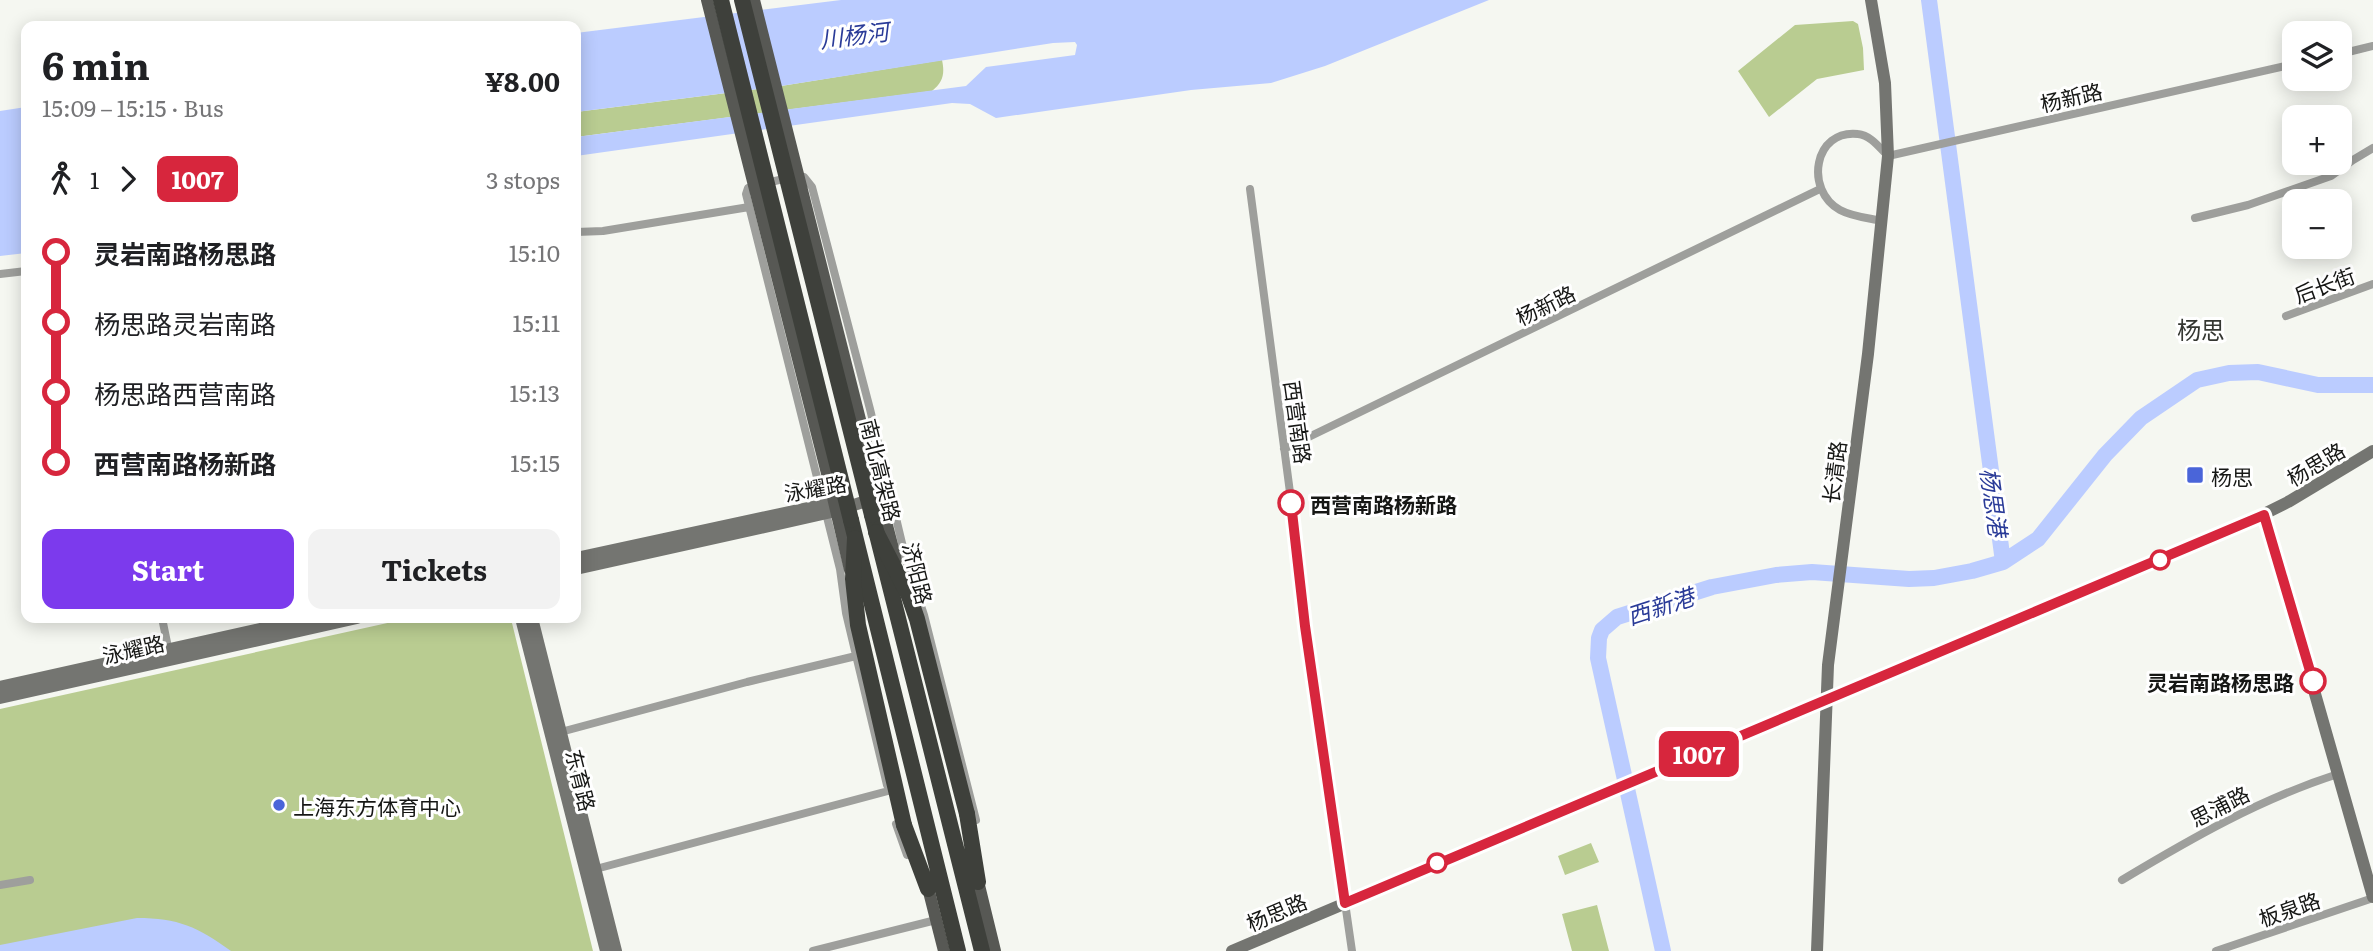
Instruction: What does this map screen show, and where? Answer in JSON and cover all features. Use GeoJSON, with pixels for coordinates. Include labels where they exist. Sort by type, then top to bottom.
{"type":"FeatureCollection","features":[{"type":"Feature","properties":{"kind":"highway","name":"南北高架路"},"geometry":{"type":"LineString","coordinates":[[721,0],[958,951]]}},
{"type":"Feature","properties":{"kind":"highway","name":"南北高架路"},"geometry":{"type":"LineString","coordinates":[[742,0],[982,951]]}},
{"type":"Feature","properties":{"kind":"highway"},"geometry":{"type":"LineString","coordinates":[[876,532],[909,596],[917,619],[967,814],[978,882]]}},
{"type":"Feature","properties":{"kind":"highway"},"geometry":{"type":"LineString","coordinates":[[855,538],[853,579],[858,625],[904,825],[928,889]]}},
{"type":"Feature","properties":{"kind":"main road"},"geometry":{"type":"LineString","coordinates":[[707,0],[830,504],[944,951]]}},
{"type":"Feature","properties":{"kind":"main road","name":"济阳路"},"geometry":{"type":"LineString","coordinates":[[754,0],[995,951]]}},
{"type":"Feature","properties":{"kind":"street","name":"长清路"},"geometry":{"type":"LineString","coordinates":[[1816,951],[1828,665],[1868,354],[1888,156],[1888,122],[1880,43],[1871,0]]}},
{"type":"Feature","properties":{"kind":"street"},"geometry":{"type":"LineString","coordinates":[[2352,51],[2373,46]]}},
{"type":"Feature","properties":{"kind":"street","name":"杨新路"},"geometry":{"type":"LineString","coordinates":[[1888,156],[2282,67]]}},
{"type":"Feature","properties":{"kind":"street"},"geometry":{"type":"LineString","coordinates":[[1882,221],[1856,216],[1829,202],[1820,189],[1818,161],[1825,148],[1834,140],[1859,134],[1870,139],[1888,156]]}},
{"type":"Feature","properties":{"kind":"street"},"geometry":{"type":"LineString","coordinates":[[2195,218],[2248,205],[2331,176],[2373,148]]}},
{"type":"Feature","properties":{"kind":"street"},"geometry":{"type":"LineString","coordinates":[[928,889],[908,857],[888,792],[846,613],[830,504],[746,194],[748,188],[753,186],[797,176],[804,177],[812,187],[867,396],[906,560],[925,615],[975,811],[978,882]]}},
{"type":"Feature","properties":{"kind":"street","name":"西营南路"},"geometry":{"type":"LineString","coordinates":[[1250,189],[1305,626],[1352,951]]}},
{"type":"Feature","properties":{"kind":"street","name":"杨新路"},"geometry":{"type":"LineString","coordinates":[[1284,449],[1820,189]]}},
{"type":"Feature","properties":{"kind":"street"},"geometry":{"type":"LineString","coordinates":[[581,232],[603,231],[749,207]]}},
{"type":"Feature","properties":{"kind":"street"},"geometry":{"type":"LineString","coordinates":[[0,274],[21,272]]}},
{"type":"Feature","properties":{"kind":"street","name":"后长街"},"geometry":{"type":"LineString","coordinates":[[2286,316],[2373,284]]}},
{"type":"Feature","properties":{"kind":"street","name":"杨思路"},"geometry":{"type":"LineString","coordinates":[[1232,951],[2264,515],[2373,451]]}},
{"type":"Feature","properties":{"kind":"street","name":"泳耀路"},"geometry":{"type":"LineString","coordinates":[[581,557],[830,504],[880,497]]}},
{"type":"Feature","properties":{"kind":"street","name":"泳耀路"},"geometry":{"type":"LineString","coordinates":[[581,568],[830,504]]}},
{"type":"Feature","properties":{"kind":"street"},"geometry":{"type":"LineString","coordinates":[[2264,515],[2373,897]]}},
{"type":"Feature","properties":{"kind":"street"},"geometry":{"type":"LineString","coordinates":[[163,623],[170,654]]}},
{"type":"Feature","properties":{"kind":"street","name":"泳耀路"},"geometry":{"type":"LineString","coordinates":[[0,698],[290,623]]}},
{"type":"Feature","properties":{"kind":"street","name":"泳耀路"},"geometry":{"type":"LineString","coordinates":[[0,687],[322,623]]}},
{"type":"Feature","properties":{"kind":"street","name":"东育路"},"geometry":{"type":"LineString","coordinates":[[523,623],[556,733]]}},
{"type":"Feature","properties":{"kind":"street","name":"东育路"},"geometry":{"type":"LineString","coordinates":[[533,623],[556,733],[591,870],[617,951]]}},
{"type":"Feature","properties":{"kind":"street"},"geometry":{"type":"LineString","coordinates":[[556,733],[856,656]]}},
{"type":"Feature","properties":{"kind":"street","name":"思浦路"},"geometry":{"type":"LineString","coordinates":[[2122,880],[2197,835],[2240,813],[2287,792],[2338,775]]}},
{"type":"Feature","properties":{"kind":"street"},"geometry":{"type":"LineString","coordinates":[[591,870],[888,792]]}},
{"type":"Feature","properties":{"kind":"street","name":"东育路"},"geometry":{"type":"LineString","coordinates":[[591,870],[606,951]]}},
{"type":"Feature","properties":{"kind":"street"},"geometry":{"type":"LineString","coordinates":[[0,885],[30,880]]}},
{"type":"Feature","properties":{"kind":"street","name":"板泉路"},"geometry":{"type":"LineString","coordinates":[[2216,951],[2373,897]]}},
{"type":"Feature","properties":{"kind":"street"},"geometry":{"type":"LineString","coordinates":[[813,951],[936,920]]}},
{"type":"Feature","properties":{"kind":"green space"},"geometry":{"type":"Polygon","coordinates":[[[1853,21],[1858,24],[1864,70],[1817,79],[1769,117],[1738,71],[1795,25],[1853,21]]]}},
{"type":"Feature","properties":{"kind":"green space"},"geometry":{"type":"Polygon","coordinates":[[[942,60],[942,77],[932,91],[581,136],[581,111],[781,86],[942,60]]]}},
{"type":"Feature","properties":{"kind":"green space","name":"上海东方体育中心"},"geometry":{"type":"Polygon","coordinates":[[[387,623],[512,623],[593,951],[0,951],[0,709],[387,623]]]}},
{"type":"Feature","properties":{"kind":"green space"},"geometry":{"type":"Polygon","coordinates":[[[1591,843],[1599,862],[1565,875],[1558,856],[1591,843]]]}},
{"type":"Feature","properties":{"kind":"green space"},"geometry":{"type":"Polygon","coordinates":[[[1597,905],[1609,951],[1572,951],[1562,914],[1597,905]]]}},
{"type":"Feature","properties":{"kind":"water","name":"川杨河"},"geometry":{"type":"Polygon","coordinates":[[[841,0],[1489,0],[1325,66],[1271,83],[1191,90],[996,118],[970,104],[952,103],[581,155],[581,136],[966,86],[986,67],[1075,55],[1077,45],[1075,42],[1053,43],[781,86],[581,111],[581,32],[841,0]]]}},
{"type":"Feature","properties":{"kind":"water"},"geometry":{"type":"Polygon","coordinates":[[[21,108],[21,254],[0,256],[0,111],[21,108]]]}},
{"type":"Feature","properties":{"kind":"water"},"geometry":{"type":"Polygon","coordinates":[[[137,918],[187,925],[231,951],[0,951],[0,945],[137,918]]]}},
{"type":"Feature","properties":{"kind":"waterway","name":"杨思港"},"geometry":{"type":"LineString","coordinates":[[1929,0],[2003,562]]}},
{"type":"Feature","properties":{"kind":"waterway","name":"西新港"},"geometry":{"type":"LineString","coordinates":[[1663,951],[1598,658],[1602,630],[1617,617],[1712,587],[1776,575],[1812,572],[1909,579],[1934,578],[2003,562],[2038,539],[2105,455],[2141,418],[2197,380],[2229,373],[2258,372],[2318,385],[2373,385]]}},
{"type":"Feature","properties":{"kind":"bus line","name":"1007"},"geometry":{"type":"LineString","coordinates":[[1291,503],[1305,626],[1345,903],[2264,515],[2313,681]]}},
{"type":"Feature","properties":{"kind":"place","name":"杨思"},"geometry":{"type":"Point","coordinates":[2195,475]}},
{"type":"Feature","properties":{"kind":"place","name":"西营南路杨新路"},"geometry":{"type":"Point","coordinates":[1291,503]}},
{"type":"Feature","properties":{"kind":"place","name":"灵岩南路杨思路"},"geometry":{"type":"Point","coordinates":[2313,681]}},
{"type":"Feature","properties":{"kind":"place","name":"上海东方体育中心"},"geometry":{"type":"Point","coordinates":[279,805]}},
{"type":"Feature","properties":{"kind":"district","name":"杨思"},"geometry":{"type":"Point","coordinates":[2201,328]}}]}
